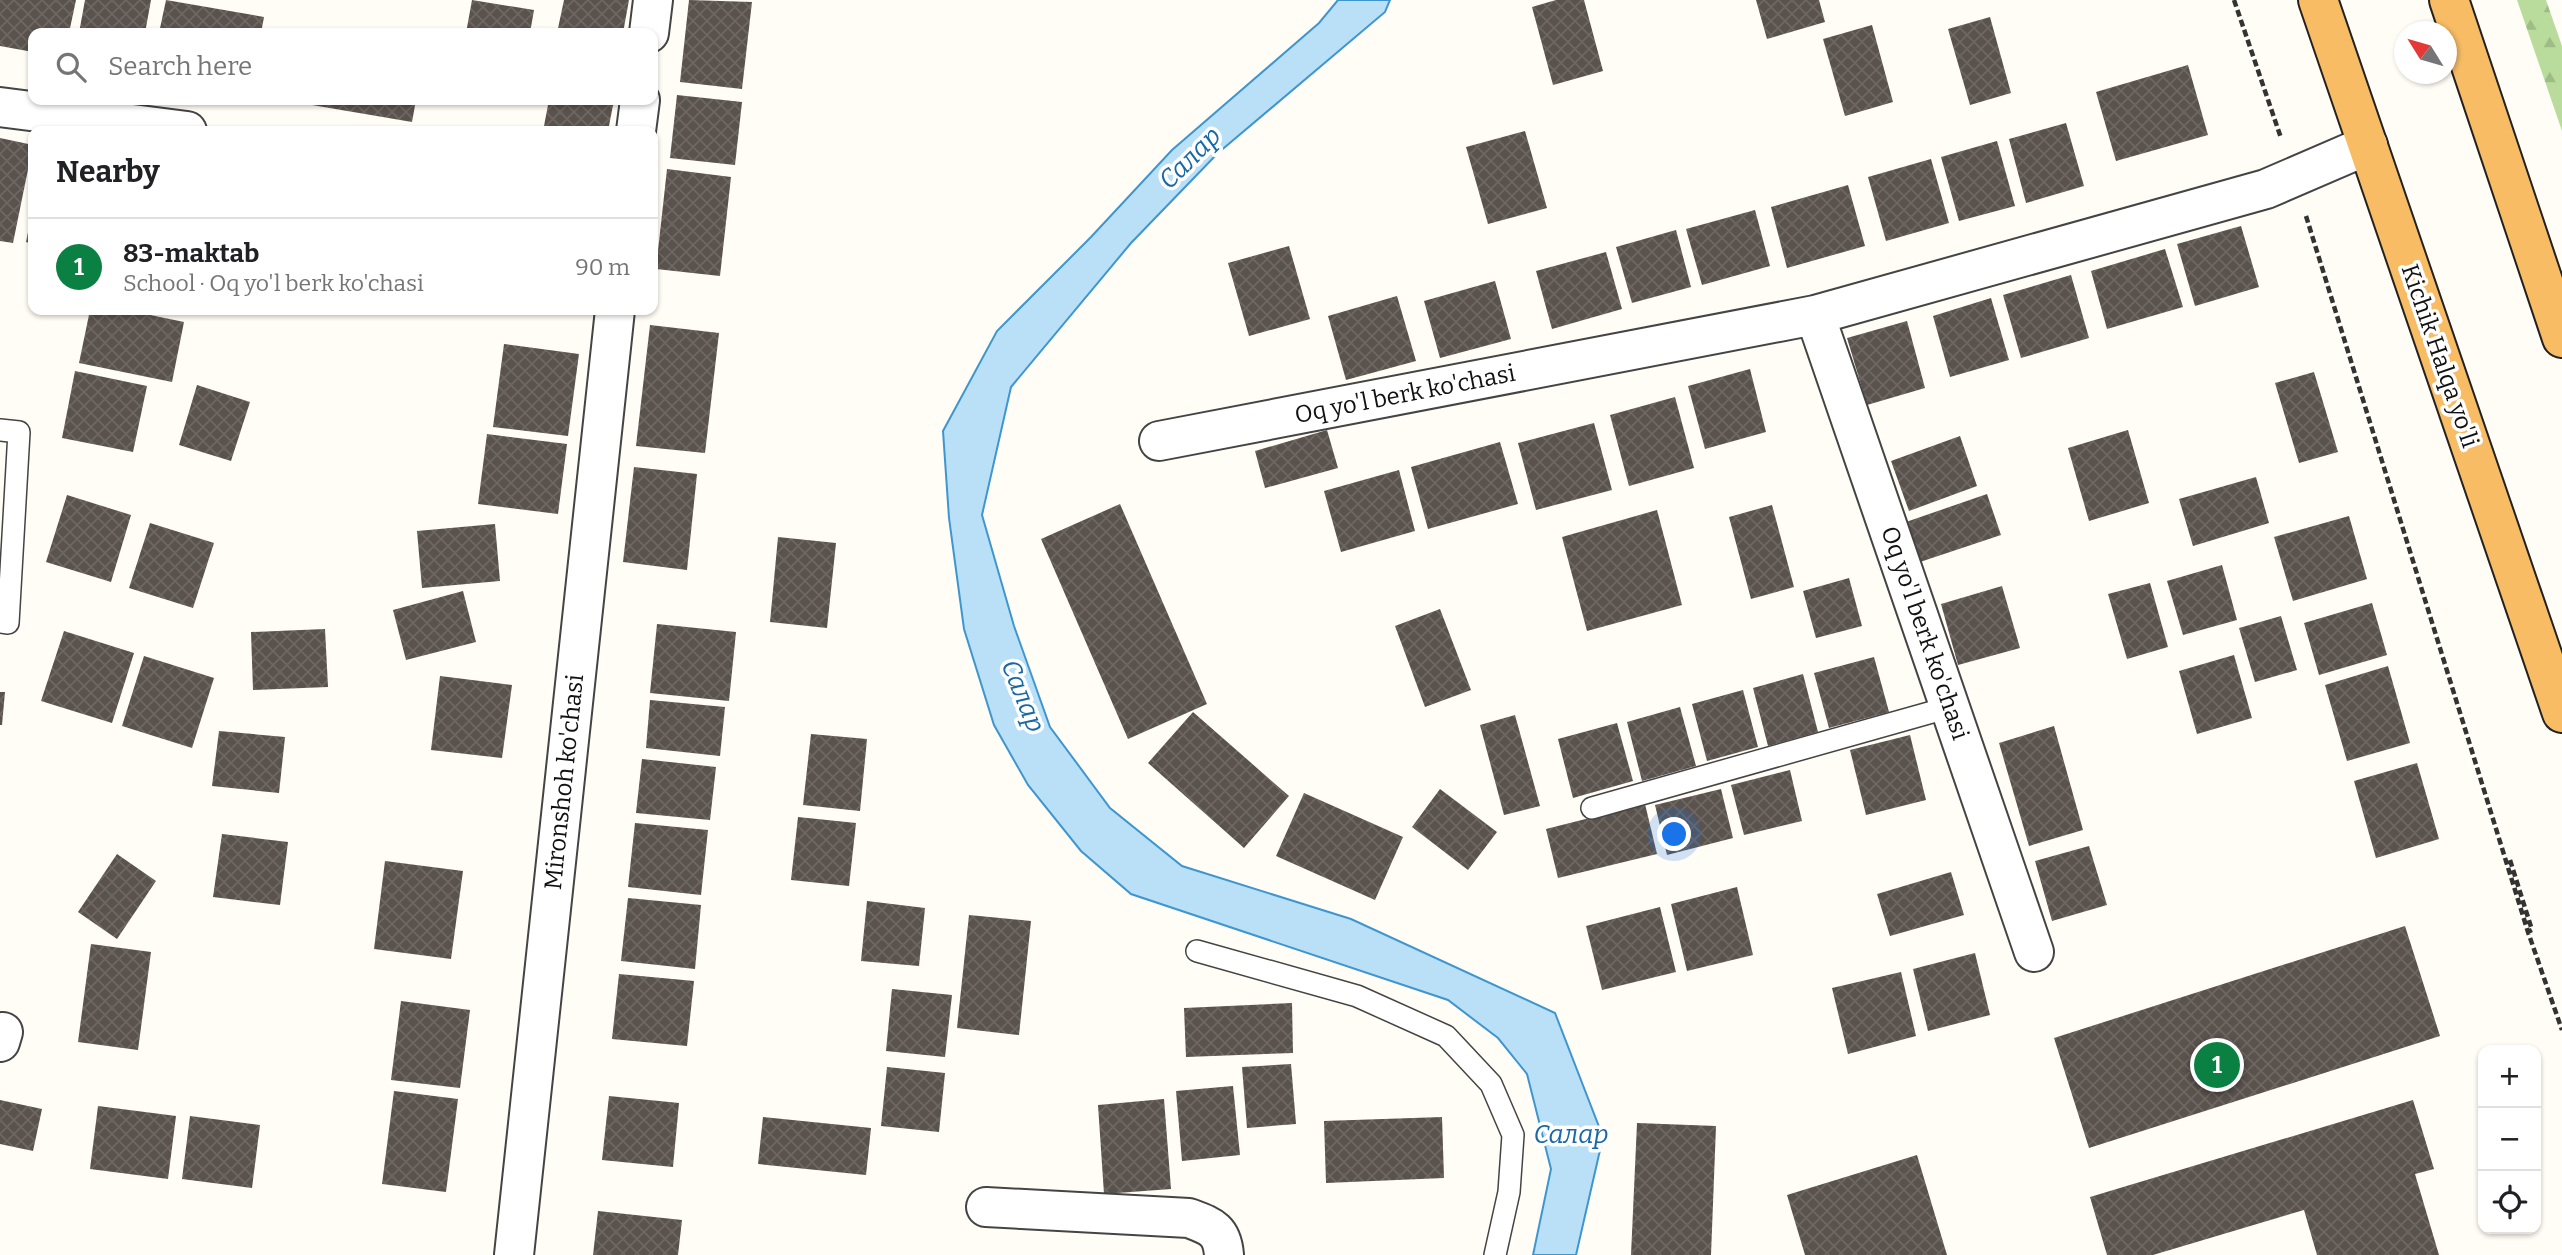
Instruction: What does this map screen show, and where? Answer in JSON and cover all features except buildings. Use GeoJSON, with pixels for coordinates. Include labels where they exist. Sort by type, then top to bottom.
{"type":"FeatureCollection","features":[{"type":"Feature","properties":{"kind":"highway","name":"Kichik Halqa yo'li"},"geometry":{"type":"LineString","coordinates":[[2318,0],[2562,713]]}},
{"type":"Feature","properties":{"kind":"highway"},"geometry":{"type":"LineString","coordinates":[[2449,0],[2562,338]]}},
{"type":"Feature","properties":{"kind":"street"},"geometry":{"type":"LineString","coordinates":[[650,28],[653,0]]}},
{"type":"Feature","properties":{"kind":"street"},"geometry":{"type":"LineString","coordinates":[[637,126],[639,105]]}},
{"type":"Feature","properties":{"kind":"street"},"geometry":{"type":"LineString","coordinates":[[0,107],[148,126]]}},
{"type":"Feature","properties":{"kind":"street","name":"Oq yo'l berk ko'chasi"},"geometry":{"type":"LineString","coordinates":[[1159,441],[1815,314],[2266,189],[2368,145]]}},
{"type":"Feature","properties":{"kind":"street","name":"Oq yo'l berk ko'chasi"},"geometry":{"type":"LineString","coordinates":[[1815,314],[2034,952]]}},
{"type":"Feature","properties":{"kind":"street","name":"Mironshoh ko'chasi"},"geometry":{"type":"LineString","coordinates":[[514,1255],[614,315]]}},
{"type":"Feature","properties":{"kind":"street"},"geometry":{"type":"LineString","coordinates":[[986,1207],[1189,1218],[1212,1226],[1223,1243],[1224,1255]]}},
{"type":"Feature","properties":{"kind":"lane"},"geometry":{"type":"LineString","coordinates":[[0,430],[19,432],[8,622],[0,622]]}},
{"type":"Feature","properties":{"kind":"lane"},"geometry":{"type":"LineString","coordinates":[[1592,808],[1950,707]]}},
{"type":"Feature","properties":{"kind":"lane"},"geometry":{"type":"LineString","coordinates":[[1197,951],[1357,996],[1446,1037],[1491,1084],[1513,1135],[1508,1192],[1494,1255]]}},
{"type":"Feature","properties":{"kind":"path"},"geometry":{"type":"LineString","coordinates":[[2234,0],[2294,177],[2528,932],[2562,1030]]}},
{"type":"Feature","properties":{"kind":"path"},"geometry":{"type":"LineString","coordinates":[[2511,860],[2532,930],[2528,932]]}},
{"type":"Feature","properties":{"kind":"green space"},"geometry":{"type":"Polygon","coordinates":[[[2517,0],[2546,0],[2562,46],[2562,131],[2517,0]]]}},
{"type":"Feature","properties":{"kind":"water","name":"Салар"},"geometry":{"type":"Polygon","coordinates":[[[1338,0],[1390,0],[1385,12],[1218,153],[1131,243],[1011,387],[982,515],[1014,626],[1050,727],[1110,808],[1182,866],[1351,919],[1555,1013],[1603,1137],[1576,1255],[1533,1255],[1551,1169],[1527,1074],[1498,1038],[1448,1000],[1131,894],[1081,851],[1028,785],[994,725],[964,629],[949,518],[943,431],[997,331],[1091,237],[1172,150],[1319,23],[1338,0]]]}},
{"type":"Feature","properties":{"kind":"place","name":"83-maktab"},"geometry":{"type":"Point","coordinates":[2217,1065]}}]}
